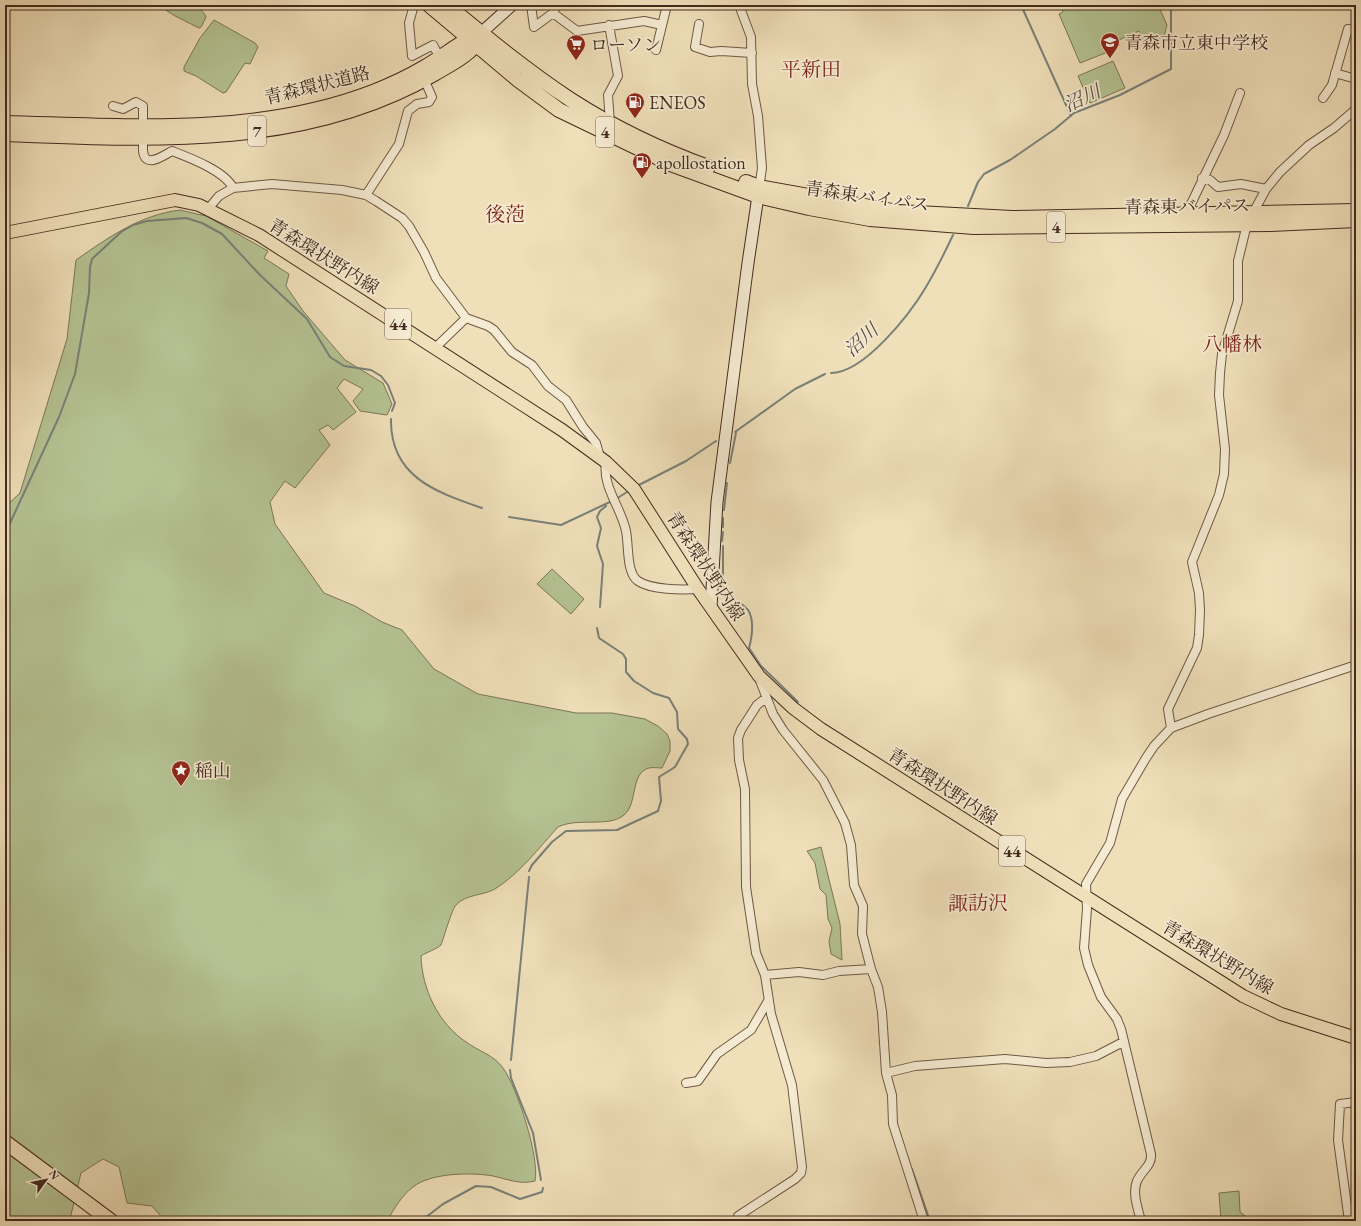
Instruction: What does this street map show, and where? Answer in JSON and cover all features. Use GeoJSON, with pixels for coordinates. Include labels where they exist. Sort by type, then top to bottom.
{"type":"FeatureCollection","features":[{"type":"Feature","properties":{"kind":"highway","name":"青森東バイパス"},"geometry":{"type":"LineString","coordinates":[[429,5],[516,79],[559,110],[674,165],[809,208],[870,219],[959,227],[1018,228],[1251,218],[1356,211]]}},
{"type":"Feature","properties":{"kind":"highway","name":"青森東バイパス"},"geometry":{"type":"LineString","coordinates":[[447,5],[481,33],[571,100],[610,123],[690,161],[759,191],[898,212],[964,217],[1012,218],[1190,213],[1251,218],[1356,220]]}},
{"type":"Feature","properties":{"kind":"highway","name":"青森環状道路"},"geometry":{"type":"LineString","coordinates":[[5,134],[246,133],[298,124],[326,118],[372,103],[424,80],[472,43],[481,33]]}},
{"type":"Feature","properties":{"kind":"highway","name":"青森環状道路"},"geometry":{"type":"LineString","coordinates":[[5,123],[143,133],[283,115],[319,108],[373,92],[472,43]]}},
{"type":"Feature","properties":{"kind":"highway"},"geometry":{"type":"LineString","coordinates":[[5,1142],[111,1221]]}},
{"type":"Feature","properties":{"kind":"main road","name":"青森環状野内線"},"geometry":{"type":"LineString","coordinates":[[5,233],[164,202],[188,202],[208,209],[259,235],[435,348],[603,459],[634,489],[698,589],[759,676],[793,708],[821,730],[1243,996],[1280,1014],[1356,1038]]}},
{"type":"Feature","properties":{"kind":"street"},"geometry":{"type":"LineString","coordinates":[[414,5],[409,23],[412,56],[433,45],[440,58]]}},
{"type":"Feature","properties":{"kind":"street"},"geometry":{"type":"LineString","coordinates":[[481,33],[512,5]]}},
{"type":"Feature","properties":{"kind":"street"},"geometry":{"type":"LineString","coordinates":[[531,5],[534,27],[553,13],[557,5]]}},
{"type":"Feature","properties":{"kind":"street"},"geometry":{"type":"LineString","coordinates":[[656,50],[667,5]]}},
{"type":"Feature","properties":{"kind":"street"},"geometry":{"type":"LineString","coordinates":[[711,607],[717,502],[762,168],[758,116],[752,84],[751,37],[739,5]]}},
{"type":"Feature","properties":{"kind":"street"},"geometry":{"type":"LineString","coordinates":[[553,13],[577,31],[609,25],[644,21],[662,25]]}},
{"type":"Feature","properties":{"kind":"street"},"geometry":{"type":"LineString","coordinates":[[699,24],[695,46],[710,52],[721,50],[752,53]]}},
{"type":"Feature","properties":{"kind":"street"},"geometry":{"type":"LineString","coordinates":[[609,25],[618,76],[608,95],[610,123]]}},
{"type":"Feature","properties":{"kind":"street"},"geometry":{"type":"LineString","coordinates":[[1323,98],[1332,85],[1348,29],[1356,30]]}},
{"type":"Feature","properties":{"kind":"street"},"geometry":{"type":"LineString","coordinates":[[1335,73],[1356,78]]}},
{"type":"Feature","properties":{"kind":"street"},"geometry":{"type":"LineString","coordinates":[[366,195],[398,144],[408,111],[417,104],[429,102],[432,97],[424,80]]}},
{"type":"Feature","properties":{"kind":"street"},"geometry":{"type":"LineString","coordinates":[[1190,213],[1191,204],[1202,178],[1224,135],[1240,93]]}},
{"type":"Feature","properties":{"kind":"street"},"geometry":{"type":"LineString","coordinates":[[113,106],[123,109],[134,102],[140,103],[143,108],[144,156],[147,160],[152,161],[172,152],[206,166],[230,183],[233,188]]}},
{"type":"Feature","properties":{"kind":"street"},"geometry":{"type":"LineString","coordinates":[[1171,728],[1168,709],[1197,648],[1199,635],[1199,599],[1192,562],[1219,495],[1224,474],[1225,449],[1219,395],[1220,373],[1222,354],[1238,301],[1238,261],[1251,218],[1266,189],[1280,172],[1309,145],[1334,128],[1356,109]]}},
{"type":"Feature","properties":{"kind":"street"},"geometry":{"type":"LineString","coordinates":[[1202,178],[1210,180],[1218,187],[1241,184],[1266,189]]}},
{"type":"Feature","properties":{"kind":"street"},"geometry":{"type":"LineString","coordinates":[[208,209],[219,196],[233,188],[272,184],[342,190],[366,195],[402,218],[409,226],[424,252],[436,278],[466,318],[488,326],[494,330],[512,352],[532,365],[548,386],[566,400],[582,427],[596,443],[603,459],[606,477],[626,530],[629,546],[630,569],[633,577],[638,582],[664,588],[681,591],[698,589]]}},
{"type":"Feature","properties":{"kind":"street"},"geometry":{"type":"LineString","coordinates":[[435,348],[466,318]]}},
{"type":"Feature","properties":{"kind":"street"},"geometry":{"type":"LineString","coordinates":[[1142,1221],[1136,1198],[1136,1187],[1140,1177],[1151,1162],[1151,1154],[1117,1019],[1101,997],[1088,965],[1084,948],[1087,909],[1086,884],[1098,861],[1110,843],[1122,799],[1154,746],[1171,728],[1208,714],[1356,666]]}},
{"type":"Feature","properties":{"kind":"street"},"geometry":{"type":"LineString","coordinates":[[759,676],[766,698],[783,730],[823,780],[846,823],[851,845],[854,884],[863,906],[862,934],[871,969],[878,988],[882,1012],[886,1073],[892,1095],[893,1124],[924,1221]]}},
{"type":"Feature","properties":{"kind":"street"},"geometry":{"type":"LineString","coordinates":[[739,1221],[738,1216],[784,1188],[801,1173],[802,1160],[792,1084],[768,1001],[765,975],[756,953],[746,887],[745,789],[739,760],[738,738],[740,730],[753,711],[766,698]]}},
{"type":"Feature","properties":{"kind":"street"},"geometry":{"type":"LineString","coordinates":[[765,975],[799,972],[823,975],[839,971],[871,969]]}},
{"type":"Feature","properties":{"kind":"street"},"geometry":{"type":"LineString","coordinates":[[686,1083],[698,1081],[717,1054],[751,1030],[768,1001]]}},
{"type":"Feature","properties":{"kind":"street"},"geometry":{"type":"LineString","coordinates":[[886,1073],[915,1066],[1005,1060],[1046,1063],[1070,1062],[1096,1056],[1123,1042]]}},
{"type":"Feature","properties":{"kind":"street"},"geometry":{"type":"LineString","coordinates":[[1349,1221],[1340,1168],[1338,1140],[1340,1104],[1356,1102]]}},
{"type":"Feature","properties":{"kind":"green space"},"geometry":{"type":"Polygon","coordinates":[[[178,4],[192,6],[198,8],[206,17],[199,28],[175,16],[158,5],[178,4]]]}},
{"type":"Feature","properties":{"kind":"green space"},"geometry":{"type":"Polygon","coordinates":[[[1060,5],[1158,5],[1167,25],[1164,37],[1146,45],[1139,31],[1110,44],[1113,50],[1080,63],[1059,14],[1063,12],[1060,5]]]}},
{"type":"Feature","properties":{"kind":"green space"},"geometry":{"type":"Polygon","coordinates":[[[214,20],[255,43],[258,47],[250,64],[245,63],[226,92],[223,93],[196,76],[184,71],[184,67],[200,38],[214,20]]]}},
{"type":"Feature","properties":{"kind":"green space"},"geometry":{"type":"Polygon","coordinates":[[[1113,61],[1125,88],[1090,103],[1078,76],[1113,61]]]}},
{"type":"Feature","properties":{"kind":"green space"},"geometry":{"type":"Polygon","coordinates":[[[180,210],[206,216],[268,251],[264,258],[289,274],[286,286],[303,311],[345,360],[383,383],[392,404],[387,415],[360,411],[353,401],[363,389],[344,379],[337,388],[356,412],[333,430],[328,425],[319,430],[330,445],[295,488],[285,481],[270,502],[275,524],[324,593],[355,606],[382,622],[402,630],[434,669],[478,694],[576,713],[612,713],[645,719],[658,726],[667,734],[670,741],[670,751],[662,768],[649,768],[643,771],[639,776],[636,782],[631,804],[624,815],[618,819],[610,821],[566,824],[558,827],[529,860],[504,883],[495,889],[460,901],[454,908],[450,917],[441,945],[421,956],[422,968],[428,993],[433,1004],[447,1025],[471,1045],[491,1056],[503,1068],[509,1077],[521,1106],[531,1140],[536,1170],[535,1181],[519,1182],[493,1176],[474,1174],[440,1176],[420,1182],[409,1190],[398,1202],[387,1221],[165,1221],[152,1206],[127,1203],[119,1167],[103,1159],[81,1173],[70,1219],[65,1221],[5,1221],[5,507],[20,493],[67,339],[76,260],[125,228],[152,217],[180,210]]]}},
{"type":"Feature","properties":{"kind":"green space"},"geometry":{"type":"Polygon","coordinates":[[[552,569],[584,599],[571,614],[537,584],[552,569]]]}},
{"type":"Feature","properties":{"kind":"green space"},"geometry":{"type":"Polygon","coordinates":[[[821,847],[840,924],[842,960],[831,954],[829,941],[832,928],[828,919],[826,895],[820,889],[815,863],[807,851],[821,847]]]}},
{"type":"Feature","properties":{"kind":"green space"},"geometry":{"type":"Polygon","coordinates":[[[1239,1191],[1240,1212],[1248,1218],[1258,1218],[1258,1221],[1221,1221],[1219,1193],[1239,1191]]]}},
{"type":"Feature","properties":{"kind":"waterway"},"geometry":{"type":"LineString","coordinates":[[1021,5],[1071,116]]}},
{"type":"Feature","properties":{"kind":"waterway","name":"沼川"},"geometry":{"type":"LineString","coordinates":[[968,206],[978,182],[984,174],[1010,160],[1055,129],[1074,113],[1120,95],[1171,69],[1171,5]]}},
{"type":"Feature","properties":{"kind":"waterway"},"geometry":{"type":"LineString","coordinates":[[5,534],[59,417],[75,374],[89,293],[90,267],[92,259],[121,232],[133,225],[147,221],[186,218],[202,223],[222,234],[260,275],[307,319],[330,357],[344,366],[371,370],[381,376],[388,385],[395,403],[392,411]]}},
{"type":"Feature","properties":{"kind":"waterway","name":"沼川"},"geometry":{"type":"LineString","coordinates":[[831,373],[844,370],[858,363],[871,353],[898,326],[926,287],[953,235]]}},
{"type":"Feature","properties":{"kind":"waterway","name":"沼川"},"geometry":{"type":"LineString","coordinates":[[735,432],[795,389],[825,374]]}},
{"type":"Feature","properties":{"kind":"waterway"},"geometry":{"type":"LineString","coordinates":[[391,419],[393,439],[398,455],[407,468],[419,479],[433,488],[448,496],[482,508]]}},
{"type":"Feature","properties":{"kind":"waterway"},"geometry":{"type":"LineString","coordinates":[[730,463],[736,433]]}},
{"type":"Feature","properties":{"kind":"waterway","name":"沼川"},"geometry":{"type":"LineString","coordinates":[[637,486],[686,461],[716,441]]}},
{"type":"Feature","properties":{"kind":"waterway"},"geometry":{"type":"LineString","coordinates":[[724,510],[727,483]]}},
{"type":"Feature","properties":{"kind":"waterway","name":"沼川"},"geometry":{"type":"LineString","coordinates":[[616,499],[627,492]]}},
{"type":"Feature","properties":{"kind":"waterway"},"geometry":{"type":"LineString","coordinates":[[509,517],[561,525],[612,501]]}},
{"type":"Feature","properties":{"kind":"waterway"},"geometry":{"type":"LineString","coordinates":[[600,607],[603,564],[597,546],[601,528],[597,517],[600,511],[606,506]]}},
{"type":"Feature","properties":{"kind":"waterway"},"geometry":{"type":"LineString","coordinates":[[723,518],[723,527]]}},
{"type":"Feature","properties":{"kind":"waterway"},"geometry":{"type":"LineString","coordinates":[[722,541],[723,532]]}},
{"type":"Feature","properties":{"kind":"waterway"},"geometry":{"type":"LineString","coordinates":[[723,546],[723,578]]}},
{"type":"Feature","properties":{"kind":"waterway"},"geometry":{"type":"LineString","coordinates":[[723,585],[722,594],[744,606],[750,614],[752,620],[752,632],[749,648],[761,666],[798,702]]}},
{"type":"Feature","properties":{"kind":"waterway"},"geometry":{"type":"LineString","coordinates":[[529,871],[532,865],[552,842],[566,831],[617,830],[658,811],[661,801],[659,777],[675,767],[688,744],[687,739],[678,729],[677,712],[669,698],[653,693],[634,681],[626,672],[626,659],[623,654],[599,638],[597,628]]}},
{"type":"Feature","properties":{"kind":"waterway"},"geometry":{"type":"LineString","coordinates":[[511,1060],[529,877]]}},
{"type":"Feature","properties":{"kind":"waterway"},"geometry":{"type":"LineString","coordinates":[[510,1070],[511,1078],[533,1133],[541,1180]]}},
{"type":"Feature","properties":{"kind":"waterway"},"geometry":{"type":"LineString","coordinates":[[912,1169],[930,1221]]}},
{"type":"Feature","properties":{"kind":"waterway"},"geometry":{"type":"LineString","coordinates":[[421,1221],[443,1204],[476,1186],[491,1187],[520,1199],[542,1192],[543,1188]]}},
{"type":"Feature","properties":{"kind":"place","name":"青森市立東中学校"},"geometry":{"type":"Point","coordinates":[1110,59]}},
{"type":"Feature","properties":{"kind":"place","name":"ローソン"},"geometry":{"type":"Point","coordinates":[576,61]}},
{"type":"Feature","properties":{"kind":"place","name":"ENEOS"},"geometry":{"type":"Point","coordinates":[635,119]}},
{"type":"Feature","properties":{"kind":"place","name":"apollostation"},"geometry":{"type":"Point","coordinates":[642,179]}},
{"type":"Feature","properties":{"kind":"place","name":"稲山"},"geometry":{"type":"Point","coordinates":[181,787]}},
{"type":"Feature","properties":{"kind":"district","name":"平新田"},"geometry":{"type":"Point","coordinates":[811,69]}},
{"type":"Feature","properties":{"kind":"district","name":"後萢"},"geometry":{"type":"Point","coordinates":[505,214]}},
{"type":"Feature","properties":{"kind":"district","name":"八幡林"},"geometry":{"type":"Point","coordinates":[1232,344]}},
{"type":"Feature","properties":{"kind":"district","name":"諏訪沢"},"geometry":{"type":"Point","coordinates":[978,903]}}]}
